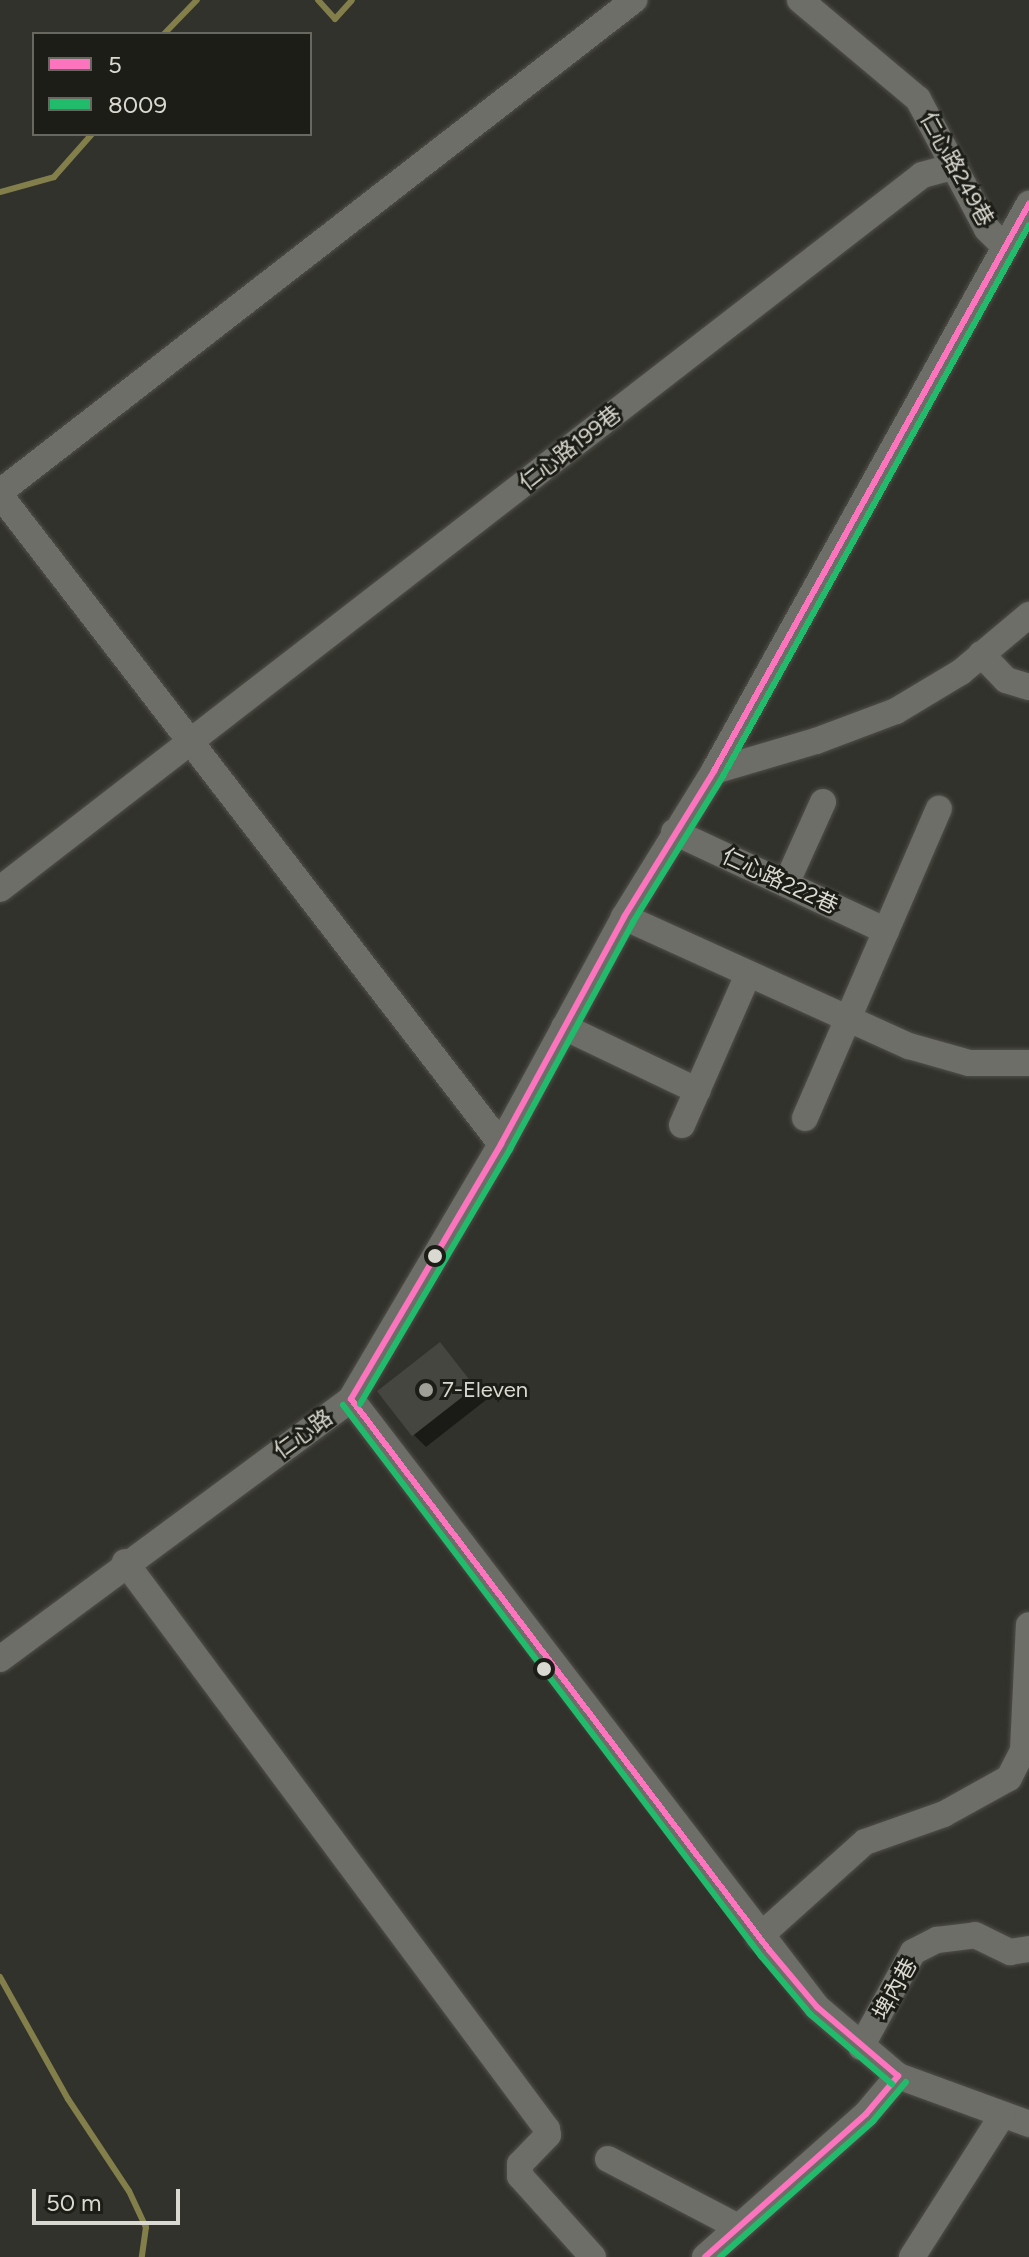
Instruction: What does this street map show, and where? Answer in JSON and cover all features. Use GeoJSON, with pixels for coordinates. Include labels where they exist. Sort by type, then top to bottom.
{"type":"FeatureCollection","features":[{"type":"Feature","properties":{"kind":"street"},"geometry":{"type":"LineString","coordinates":[[501,1144],[0,493],[634,0]]}},
{"type":"Feature","properties":{"kind":"street","name":"仁心路249巷"},"geometry":{"type":"LineString","coordinates":[[800,0],[845,42],[908,88],[955,166],[987,229],[1004,246]]}},
{"type":"Feature","properties":{"kind":"street","name":"仁心路199巷"},"geometry":{"type":"LineString","coordinates":[[0,889],[922,175],[955,166]]}},
{"type":"Feature","properties":{"kind":"street","name":"仁心路"},"geometry":{"type":"LineString","coordinates":[[0,1659],[125,1562],[351,1399],[501,1144],[624,917],[714,771],[1029,204]]}},
{"type":"Feature","properties":{"kind":"street"},"geometry":{"type":"LineString","coordinates":[[714,771],[896,711],[961,672],[1029,615]]}},
{"type":"Feature","properties":{"kind":"street"},"geometry":{"type":"LineString","coordinates":[[981,654],[1006,680],[1029,687]]}},
{"type":"Feature","properties":{"kind":"street"},"geometry":{"type":"LineString","coordinates":[[786,884],[823,802]]}},
{"type":"Feature","properties":{"kind":"street"},"geometry":{"type":"LineString","coordinates":[[805,1118],[939,809]]}},
{"type":"Feature","properties":{"kind":"street","name":"仁心路222巷"},"geometry":{"type":"LineString","coordinates":[[674,832],[886,931]]}},
{"type":"Feature","properties":{"kind":"street"},"geometry":{"type":"LineString","coordinates":[[624,917],[846,1021],[969,1063],[1029,1063]]}},
{"type":"Feature","properties":{"kind":"street"},"geometry":{"type":"LineString","coordinates":[[682,1125],[748,975]]}},
{"type":"Feature","properties":{"kind":"street"},"geometry":{"type":"LineString","coordinates":[[564,1027],[698,1091]]}},
{"type":"Feature","properties":{"kind":"street"},"geometry":{"type":"LineString","coordinates":[[351,1399],[759,1937],[817,2007],[898,2076],[1029,2124]]}},
{"type":"Feature","properties":{"kind":"street"},"geometry":{"type":"LineString","coordinates":[[125,1562],[547,2129],[548,2135],[520,2164],[520,2176],[593,2257]]}},
{"type":"Feature","properties":{"kind":"street"},"geometry":{"type":"LineString","coordinates":[[759,1937],[865,1842],[944,1814],[1009,1778],[1023,1750],[1029,1625]]}},
{"type":"Feature","properties":{"kind":"street","name":"埤內巷"},"geometry":{"type":"LineString","coordinates":[[861,2047],[913,1952],[937,1940],[975,1935],[1010,1952],[1029,1949]]}},
{"type":"Feature","properties":{"kind":"street"},"geometry":{"type":"LineString","coordinates":[[705,2257],[866,2114],[898,2076]]}},
{"type":"Feature","properties":{"kind":"street"},"geometry":{"type":"LineString","coordinates":[[912,2257],[1003,2114]]}},
{"type":"Feature","properties":{"kind":"street"},"geometry":{"type":"LineString","coordinates":[[608,2159],[738,2227]]}},
{"type":"Feature","properties":{"kind":"building","name":"7-Eleven"},"geometry":{"type":"Polygon","coordinates":[[[440,1342],[475,1387],[412,1436],[377,1391],[440,1342]]]}},
{"type":"Feature","properties":{"kind":"waterway"},"geometry":{"type":"LineString","coordinates":[[166,32],[197,0]]}},
{"type":"Feature","properties":{"kind":"waterway"},"geometry":{"type":"LineString","coordinates":[[318,0],[335,19],[352,0]]}},
{"type":"Feature","properties":{"kind":"waterway"},"geometry":{"type":"LineString","coordinates":[[0,192],[54,177],[90,136]]}},
{"type":"Feature","properties":{"kind":"waterway"},"geometry":{"type":"LineString","coordinates":[[0,1977],[68,2099],[129,2191],[146,2227],[142,2257]]}},
{"type":"Feature","properties":{"kind":"transit line","name":"5"},"geometry":{"type":"LineString","coordinates":[[351,1399],[501,1144],[624,917],[714,771],[1029,204]]}},
{"type":"Feature","properties":{"kind":"transit line","name":"8009"},"geometry":{"type":"LineString","coordinates":[[360,1404],[510,1149],[633,922],[723,776],[1029,225]]}},
{"type":"Feature","properties":{"kind":"transit line","name":"5"},"geometry":{"type":"LineString","coordinates":[[351,1399],[769,1950],[817,2007],[898,2076]]}},
{"type":"Feature","properties":{"kind":"transit line","name":"8009"},"geometry":{"type":"LineString","coordinates":[[343,1405],[761,1956],[810,2014],[892,2084]]}},
{"type":"Feature","properties":{"kind":"transit line","name":"5"},"geometry":{"type":"LineString","coordinates":[[705,2257],[866,2114],[898,2076]]}},
{"type":"Feature","properties":{"kind":"transit line","name":"8009"},"geometry":{"type":"LineString","coordinates":[[720,2257],[873,2121],[906,2082]]}},
{"type":"Feature","properties":{"kind":"place","name":"7-Eleven"},"geometry":{"type":"Point","coordinates":[426,1390]}}]}
